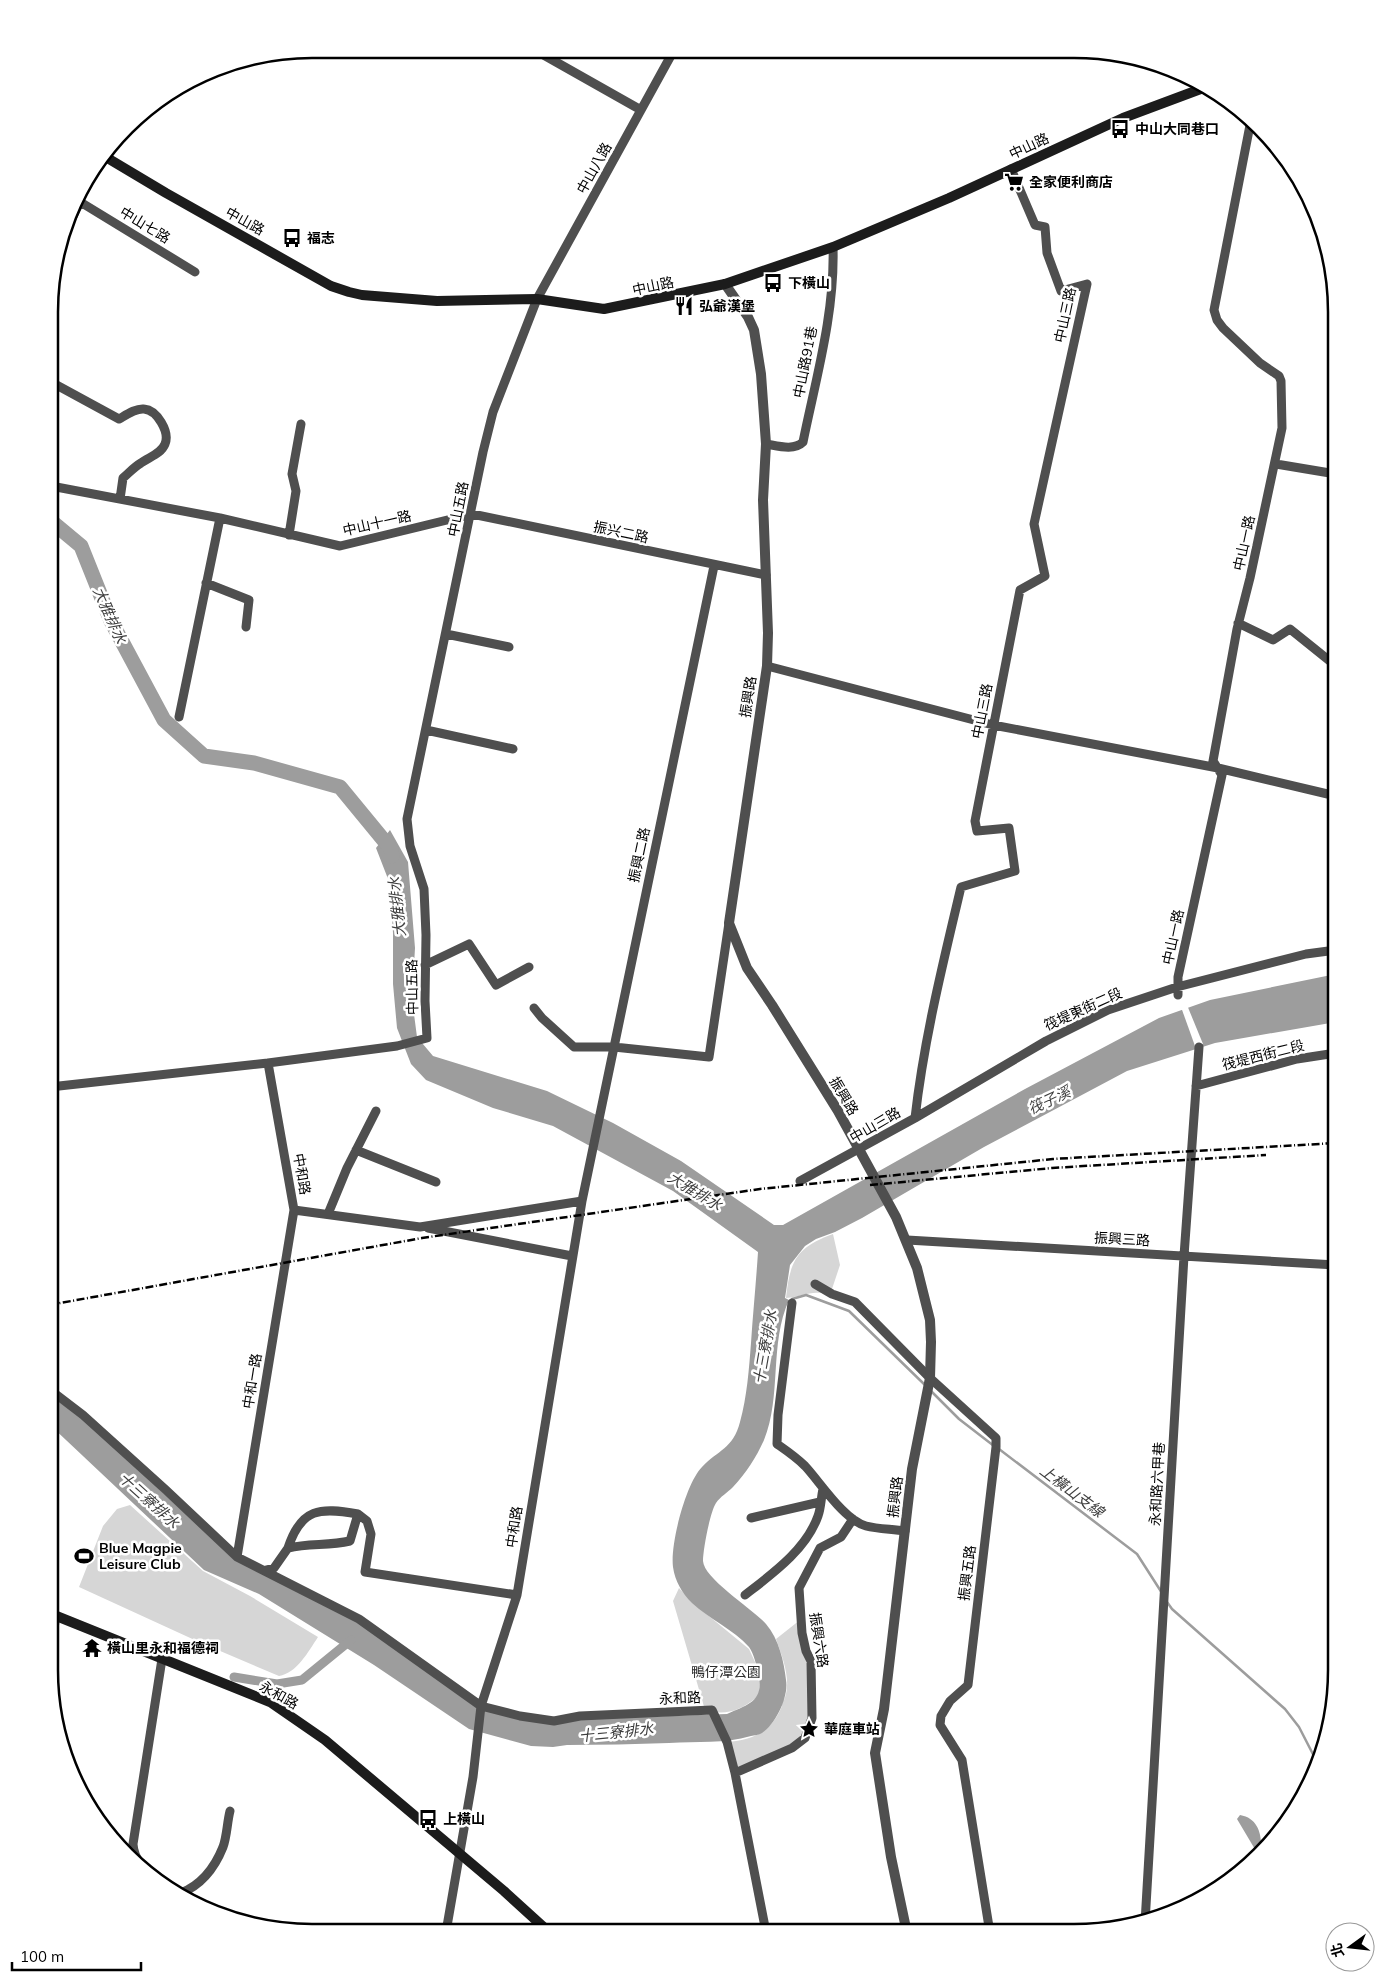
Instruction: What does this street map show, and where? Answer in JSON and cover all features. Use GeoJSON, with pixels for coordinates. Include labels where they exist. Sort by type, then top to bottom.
{"type":"FeatureCollection","features":[{"type":"Feature","properties":{"kind":"main road","name":"中山路"},"geometry":{"type":"LineString","coordinates":[[109,159],[331,286],[349,292],[437,301],[537,299],[604,310],[726,284],[833,247],[949,198],[1123,118],[1197,90]]}},
{"type":"Feature","properties":{"kind":"main road","name":"永和路"},"geometry":{"type":"LineString","coordinates":[[58,1617],[270,1702],[325,1740],[540,1924]]}},
{"type":"Feature","properties":{"kind":"street"},"geometry":{"type":"LineString","coordinates":[[549,58],[641,110]]}},
{"type":"Feature","properties":{"kind":"street","name":"中山八路"},"geometry":{"type":"LineString","coordinates":[[537,299],[670,58]]}},
{"type":"Feature","properties":{"kind":"street","name":"中山一路"},"geometry":{"type":"LineString","coordinates":[[1177,991],[1222,775],[1213,761],[1224,690],[1238,622],[1276,464],[1282,428],[1281,381],[1279,376],[1260,363],[1223,328],[1217,320],[1214,310],[1249,129]]}},
{"type":"Feature","properties":{"kind":"street","name":"中山三路"},"geometry":{"type":"LineString","coordinates":[[800,1181],[916,1118],[921,1069],[937,989],[961,887],[1015,871],[1008,828],[978,831],[975,821],[1020,590],[1045,576],[1034,524],[1087,284],[1061,291],[1047,253],[1045,228],[1035,225],[1011,169]]}},
{"type":"Feature","properties":{"kind":"street","name":"中山七路"},"geometry":{"type":"LineString","coordinates":[[82,203],[195,272]]}},
{"type":"Feature","properties":{"kind":"street","name":"中山路91巷"},"geometry":{"type":"LineString","coordinates":[[766,444],[787,448],[799,446],[803,442],[826,331],[834,272],[833,247]]}},
{"type":"Feature","properties":{"kind":"street","name":"振興路"},"geometry":{"type":"LineString","coordinates":[[726,284],[748,316],[754,330],[761,374],[766,444],[763,500],[767,666],[729,923],[747,968],[772,1004],[828,1094],[907,1240],[917,1268],[930,1320],[930,1378],[912,1469],[884,1709],[875,1753],[891,1857],[905,1924]]}},
{"type":"Feature","properties":{"kind":"street","name":"中山五路"},"geometry":{"type":"LineString","coordinates":[[268,1063],[397,1046],[428,1038],[424,889],[410,846],[407,819],[493,412],[537,299]]}},
{"type":"Feature","properties":{"kind":"street"},"geometry":{"type":"LineString","coordinates":[[58,386],[119,419],[141,408],[154,412],[162,424],[166,437],[165,446],[156,455],[142,462],[123,478],[120,499]]}},
{"type":"Feature","properties":{"kind":"street"},"geometry":{"type":"LineString","coordinates":[[289,535],[296,491],[292,474],[301,424]]}},
{"type":"Feature","properties":{"kind":"street"},"geometry":{"type":"LineString","coordinates":[[1276,464],[1328,473]]}},
{"type":"Feature","properties":{"kind":"street","name":"中山十一路"},"geometry":{"type":"LineString","coordinates":[[58,487],[220,518],[340,546],[472,514]]}},
{"type":"Feature","properties":{"kind":"street","name":"振兴二路"},"geometry":{"type":"LineString","coordinates":[[472,514],[714,566],[766,575]]}},
{"type":"Feature","properties":{"kind":"street"},"geometry":{"type":"LineString","coordinates":[[179,717],[220,518]]}},
{"type":"Feature","properties":{"kind":"street","name":"振興二路"},"geometry":{"type":"LineString","coordinates":[[592,1151],[714,566]]}},
{"type":"Feature","properties":{"kind":"street"},"geometry":{"type":"LineString","coordinates":[[206,584],[249,600],[246,627]]}},
{"type":"Feature","properties":{"kind":"street"},"geometry":{"type":"LineString","coordinates":[[1238,622],[1273,640],[1290,630],[1328,660]]}},
{"type":"Feature","properties":{"kind":"street"},"geometry":{"type":"LineString","coordinates":[[446,634],[509,647]]}},
{"type":"Feature","properties":{"kind":"street"},"geometry":{"type":"LineString","coordinates":[[767,666],[993,725],[1218,768],[1328,794]]}},
{"type":"Feature","properties":{"kind":"street"},"geometry":{"type":"LineString","coordinates":[[426,730],[513,749]]}},
{"type":"Feature","properties":{"kind":"street"},"geometry":{"type":"LineString","coordinates":[[534,1008],[542,1018],[574,1047],[614,1046],[709,1057],[729,923]]}},
{"type":"Feature","properties":{"kind":"street"},"geometry":{"type":"LineString","coordinates":[[425,965],[469,944],[496,985],[529,967]]}},
{"type":"Feature","properties":{"kind":"street","name":"筏堤東街二段"},"geometry":{"type":"LineString","coordinates":[[916,1118],[1046,1041],[1108,1010],[1306,954],[1328,951]]}},
{"type":"Feature","properties":{"kind":"street","name":"永和路六甲巷"},"geometry":{"type":"LineString","coordinates":[[1146,1914],[1184,1256],[1199,1048]]}},
{"type":"Feature","properties":{"kind":"street","name":"筏堤西街二段"},"geometry":{"type":"LineString","coordinates":[[1196,1086],[1297,1059],[1328,1054]]}},
{"type":"Feature","properties":{"kind":"street"},"geometry":{"type":"LineString","coordinates":[[58,1086],[268,1063]]}},
{"type":"Feature","properties":{"kind":"street","name":"中和路"},"geometry":{"type":"LineString","coordinates":[[268,1063],[294,1210],[420,1227],[582,1201]]}},
{"type":"Feature","properties":{"kind":"street"},"geometry":{"type":"LineString","coordinates":[[328,1214],[347,1168],[376,1112]]}},
{"type":"Feature","properties":{"kind":"street"},"geometry":{"type":"LineString","coordinates":[[356,1150],[436,1182]]}},
{"type":"Feature","properties":{"kind":"street","name":"中和路"},"geometry":{"type":"LineString","coordinates":[[460,1855],[481,1707],[517,1596],[572,1256],[592,1151]]}},
{"type":"Feature","properties":{"kind":"street","name":"中和一路"},"geometry":{"type":"LineString","coordinates":[[237,1557],[294,1210]]}},
{"type":"Feature","properties":{"kind":"street"},"geometry":{"type":"LineString","coordinates":[[420,1227],[572,1256]]}},
{"type":"Feature","properties":{"kind":"street","name":"振興三路"},"geometry":{"type":"LineString","coordinates":[[907,1240],[1328,1265]]}},
{"type":"Feature","properties":{"kind":"street","name":"振興五路"},"geometry":{"type":"LineString","coordinates":[[815,1284],[832,1294],[855,1302],[930,1378],[996,1438],[968,1685],[950,1701],[942,1716],[940,1725],[962,1760],[989,1924]]}},
{"type":"Feature","properties":{"kind":"street"},"geometry":{"type":"LineString","coordinates":[[792,1303],[778,1415],[777,1444],[806,1467],[823,1489],[853,1519],[864,1526],[905,1531]]}},
{"type":"Feature","properties":{"kind":"street"},"geometry":{"type":"LineString","coordinates":[[58,1396],[83,1415],[237,1557],[266,1570],[359,1619],[481,1707]]}},
{"type":"Feature","properties":{"kind":"street"},"geometry":{"type":"LineString","coordinates":[[745,1596],[777,1570],[803,1542],[818,1515],[823,1489]]}},
{"type":"Feature","properties":{"kind":"street"},"geometry":{"type":"LineString","coordinates":[[751,1518],[820,1502]]}},
{"type":"Feature","properties":{"kind":"street"},"geometry":{"type":"LineString","coordinates":[[266,1570],[274,1568],[288,1548],[293,1533],[305,1517],[312,1513],[344,1512],[358,1514],[368,1521],[371,1534],[365,1572],[517,1596]]}},
{"type":"Feature","properties":{"kind":"street"},"geometry":{"type":"LineString","coordinates":[[288,1548],[307,1544],[330,1545],[350,1541],[358,1514]]}},
{"type":"Feature","properties":{"kind":"street","name":"振興六路"},"geometry":{"type":"LineString","coordinates":[[736,1772],[792,1748],[805,1738],[812,1718],[811,1661],[806,1651],[802,1633],[799,1588],[820,1548],[841,1537],[853,1519]]}},
{"type":"Feature","properties":{"kind":"street"},"geometry":{"type":"LineString","coordinates":[[134,1852],[133,1844],[162,1659]]}},
{"type":"Feature","properties":{"kind":"street","name":"永和路"},"geometry":{"type":"LineString","coordinates":[[481,1707],[554,1721],[580,1716],[712,1710],[727,1742],[736,1772],[764,1924]]}},
{"type":"Feature","properties":{"kind":"street"},"geometry":{"type":"LineString","coordinates":[[186,1891],[194,1888],[214,1865],[223,1846],[230,1811]]}},
{"type":"Feature","properties":{"kind":"street"},"geometry":{"type":"LineString","coordinates":[[447,1924],[460,1855]]}},
{"type":"Feature","properties":{"kind":"green space"},"geometry":{"type":"Polygon","coordinates":[[[833,1234],[840,1265],[831,1292],[828,1294],[811,1293],[786,1298],[793,1264],[803,1250],[811,1244],[833,1234]]]}},
{"type":"Feature","properties":{"kind":"green space"},"geometry":{"type":"Polygon","coordinates":[[[130,1505],[203,1571],[250,1596],[318,1637],[297,1666],[279,1676],[79,1587],[103,1526],[117,1509],[130,1505]]]}},
{"type":"Feature","properties":{"kind":"green space","name":"鴨仔潭公園"},"geometry":{"type":"Polygon","coordinates":[[[679,1588],[693,1603],[749,1649],[760,1681],[759,1693],[784,1700],[787,1678],[776,1639],[800,1620],[806,1651],[812,1718],[804,1738],[736,1772],[727,1742],[746,1739],[761,1733],[773,1722],[782,1706],[756,1698],[732,1711],[712,1712],[705,1710],[673,1601],[679,1588]]]}},
{"type":"Feature","properties":{"kind":"water"},"geometry":{"type":"Polygon","coordinates":[[[390,830],[408,862],[415,948],[412,999],[417,1037],[433,1056],[547,1091],[613,1123],[681,1161],[774,1225],[783,1225],[1025,1089],[1159,1018],[1210,1000],[1328,976],[1328,1023],[1215,1043],[1127,1071],[984,1147],[862,1218],[805,1246],[790,1265],[785,1298],[789,1300],[779,1334],[773,1406],[764,1440],[758,1453],[742,1476],[716,1503],[709,1522],[703,1556],[705,1568],[711,1576],[760,1618],[771,1630],[780,1651],[786,1680],[785,1694],[777,1716],[761,1734],[741,1739],[553,1747],[531,1746],[469,1729],[374,1665],[259,1594],[204,1570],[58,1432],[58,1401],[81,1417],[236,1560],[357,1621],[503,1715],[581,1719],[727,1714],[748,1704],[757,1695],[760,1682],[756,1662],[751,1650],[736,1635],[688,1599],[675,1577],[673,1557],[680,1514],[690,1486],[702,1467],[729,1444],[740,1422],[748,1373],[758,1252],[673,1191],[553,1126],[493,1108],[426,1080],[411,1064],[397,1028],[393,984],[393,933],[390,884],[376,848],[390,830]]]}},
{"type":"Feature","properties":{"kind":"water"},"geometry":{"type":"Polygon","coordinates":[[[1240,1815],[1251,1819],[1258,1828],[1261,1841],[1254,1848],[1237,1819],[1240,1815]]]}},
{"type":"Feature","properties":{"kind":"pier"},"geometry":{"type":"Polygon","coordinates":[[[1187,1005],[1203,1044],[1195,1046],[1181,1007],[1187,1005]]]}},
{"type":"Feature","properties":{"kind":"waterway","name":"大雅排水"},"geometry":{"type":"LineString","coordinates":[[58,527],[81,546],[111,621],[164,720],[204,756],[254,763],[340,787],[391,849],[392,856]]}},
{"type":"Feature","properties":{"kind":"waterway","name":"上橫山支線"},"geometry":{"type":"LineString","coordinates":[[792,1299],[806,1295],[849,1311],[925,1385]]}},
{"type":"Feature","properties":{"kind":"waterway","name":"上橫山支線"},"geometry":{"type":"LineString","coordinates":[[931,1391],[959,1419],[994,1446]]}},
{"type":"Feature","properties":{"kind":"waterway","name":"上橫山支線"},"geometry":{"type":"LineString","coordinates":[[999,1449],[1137,1554],[1162,1593]]}},
{"type":"Feature","properties":{"kind":"waterway","name":"上橫山支線"},"geometry":{"type":"LineString","coordinates":[[1167,1602],[1172,1609],[1285,1709],[1299,1727],[1313,1754]]}},
{"type":"Feature","properties":{"kind":"waterway"},"geometry":{"type":"LineString","coordinates":[[234,1677],[277,1684],[302,1680],[351,1640]]}},
{"type":"Feature","properties":{"kind":"railway"},"geometry":{"type":"LineString","coordinates":[[58,1303],[422,1238],[760,1189],[1053,1159],[1328,1143]]}},
{"type":"Feature","properties":{"kind":"railway"},"geometry":{"type":"LineString","coordinates":[[870,1185],[1052,1168],[1266,1155]]}},
{"type":"Feature","properties":{"kind":"place","name":"中山大同巷口"},"geometry":{"type":"Point","coordinates":[1120,129]}},
{"type":"Feature","properties":{"kind":"place","name":"全家便利商店"},"geometry":{"type":"Point","coordinates":[1014,182]}},
{"type":"Feature","properties":{"kind":"place","name":"福志"},"geometry":{"type":"Point","coordinates":[292,238]}},
{"type":"Feature","properties":{"kind":"place","name":"下橫山"},"geometry":{"type":"Point","coordinates":[773,283]}},
{"type":"Feature","properties":{"kind":"place","name":"弘爺漢堡"},"geometry":{"type":"Point","coordinates":[684,306]}},
{"type":"Feature","properties":{"kind":"place","name":"Blue Magpie Leisure Club"},"geometry":{"type":"Point","coordinates":[84,1556]}},
{"type":"Feature","properties":{"kind":"place","name":"橫山里永和福德祠"},"geometry":{"type":"Point","coordinates":[92,1648]}},
{"type":"Feature","properties":{"kind":"place","name":"華庭車站"},"geometry":{"type":"Point","coordinates":[809,1729]}},
{"type":"Feature","properties":{"kind":"place","name":"上橫山"},"geometry":{"type":"Point","coordinates":[428,1819]}},
{"type":"Feature","properties":{"kind":"water label","name":"筏子溪"},"geometry":{"type":"Point","coordinates":[1049,1100]}},
{"type":"Feature","properties":{"kind":"water label","name":"十三寮排水"},"geometry":{"type":"Point","coordinates":[765,1347]}},
{"type":"Feature","properties":{"kind":"water label","name":"十三寮排水"},"geometry":{"type":"Point","coordinates":[149,1500]}},
{"type":"Feature","properties":{"kind":"water label","name":"十三寮排水"},"geometry":{"type":"Point","coordinates":[616,1732]}}]}
